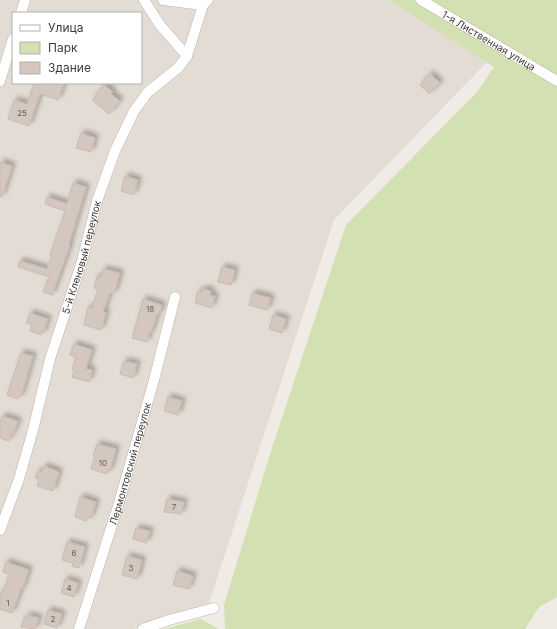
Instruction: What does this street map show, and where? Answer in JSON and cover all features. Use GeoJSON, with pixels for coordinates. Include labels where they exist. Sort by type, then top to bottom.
{"type":"FeatureCollection","features":[{"type":"Feature","properties":{"kind":"street"},"geometry":{"type":"LineString","coordinates":[[21,12],[25,0]]}},
{"type":"Feature","properties":{"kind":"street"},"geometry":{"type":"LineString","coordinates":[[144,0],[160,25],[187,56]]}},
{"type":"Feature","properties":{"kind":"street"},"geometry":{"type":"LineString","coordinates":[[162,0],[206,3]]}},
{"type":"Feature","properties":{"kind":"street","name":"1-я Лиственная улица"},"geometry":{"type":"LineString","coordinates":[[420,0],[557,81]]}},
{"type":"Feature","properties":{"kind":"street","name":"5-й Кленовый переулок"},"geometry":{"type":"LineString","coordinates":[[0,530],[19,479],[33,430],[50,359],[82,261],[97,201],[115,151],[134,111],[148,92],[179,67],[187,56],[206,3]]}},
{"type":"Feature","properties":{"kind":"street"},"geometry":{"type":"LineString","coordinates":[[0,81],[12,42]]}},
{"type":"Feature","properties":{"kind":"street","name":"Лермонтовский переулок"},"geometry":{"type":"LineString","coordinates":[[79,629],[118,506],[176,297]]}},
{"type":"Feature","properties":{"kind":"street"},"geometry":{"type":"LineString","coordinates":[[143,629],[168,620],[214,608]]}},
{"type":"Feature","properties":{"kind":"shaded area"},"geometry":{"type":"Polygon","coordinates":[[[0,0],[398,0],[487,62],[334,220],[209,603],[134,629],[0,629],[0,0]]]}},
{"type":"Feature","properties":{"kind":"green space"},"geometry":{"type":"Polygon","coordinates":[[[389,0],[420,0],[557,83],[557,597],[539,607],[525,629],[225,629],[224,605],[271,451],[346,225],[478,91],[494,67],[389,0]]]}},
{"type":"Feature","properties":{"kind":"green space"},"geometry":{"type":"Polygon","coordinates":[[[425,0],[557,0],[557,79],[425,0]]]}},
{"type":"Feature","properties":{"kind":"green space"},"geometry":{"type":"Polygon","coordinates":[[[201,619],[219,629],[164,629],[201,619]]]}},
{"type":"Feature","properties":{"kind":"building"},"geometry":{"type":"Polygon","coordinates":[[[430,74],[440,83],[429,94],[420,85],[430,74]]]}},
{"type":"Feature","properties":{"kind":"building"},"geometry":{"type":"Polygon","coordinates":[[[34,84],[64,84],[58,100],[40,94],[29,126],[8,119],[14,100],[27,104],[34,84]]]}},
{"type":"Feature","properties":{"kind":"building"},"geometry":{"type":"Polygon","coordinates":[[[104,85],[113,92],[111,94],[120,101],[109,114],[92,100],[104,85]]]}},
{"type":"Feature","properties":{"kind":"building"},"geometry":{"type":"Polygon","coordinates":[[[81,133],[95,138],[91,152],[76,148],[81,133]]]}},
{"type":"Feature","properties":{"kind":"building"},"geometry":{"type":"Polygon","coordinates":[[[0,162],[12,166],[2,197],[0,197],[0,162]]]}},
{"type":"Feature","properties":{"kind":"building"},"geometry":{"type":"Polygon","coordinates":[[[125,176],[138,180],[134,195],[121,191],[125,176]]]}},
{"type":"Feature","properties":{"kind":"building"},"geometry":{"type":"Polygon","coordinates":[[[73,183],[86,187],[69,244],[70,245],[52,295],[43,292],[49,277],[18,267],[20,261],[47,269],[52,256],[50,255],[65,211],[45,204],[47,197],[67,204],[73,183]]]}},
{"type":"Feature","properties":{"kind":"building"},"geometry":{"type":"Polygon","coordinates":[[[222,267],[235,270],[231,285],[218,282],[222,267]]]}},
{"type":"Feature","properties":{"kind":"building"},"geometry":{"type":"Polygon","coordinates":[[[103,269],[120,273],[114,294],[110,293],[103,312],[106,313],[101,330],[84,325],[88,307],[92,308],[98,290],[94,288],[97,276],[101,277],[103,269]]]}},
{"type":"Feature","properties":{"kind":"building"},"geometry":{"type":"Polygon","coordinates":[[[203,289],[211,291],[210,295],[215,296],[212,308],[195,303],[198,291],[202,292],[203,289]]]}},
{"type":"Feature","properties":{"kind":"building"},"geometry":{"type":"Polygon","coordinates":[[[252,293],[271,298],[267,310],[249,305],[252,293]]]}},
{"type":"Feature","properties":{"kind":"building"},"geometry":{"type":"Polygon","coordinates":[[[143,299],[162,305],[159,314],[157,314],[151,333],[149,333],[147,342],[132,338],[143,299]]]}},
{"type":"Feature","properties":{"kind":"building"},"geometry":{"type":"Polygon","coordinates":[[[30,313],[48,319],[41,335],[30,331],[32,325],[26,323],[30,313]]]}},
{"type":"Feature","properties":{"kind":"building"},"geometry":{"type":"Polygon","coordinates":[[[273,315],[286,319],[282,333],[269,329],[273,315]]]}},
{"type":"Feature","properties":{"kind":"building"},"geometry":{"type":"Polygon","coordinates":[[[74,344],[92,350],[86,369],[92,370],[89,382],[72,377],[74,370],[72,369],[76,357],[70,355],[74,344]]]}},
{"type":"Feature","properties":{"kind":"building"},"geometry":{"type":"Polygon","coordinates":[[[21,353],[33,356],[21,396],[19,395],[18,399],[7,395],[21,353]]]}},
{"type":"Feature","properties":{"kind":"building"},"geometry":{"type":"Polygon","coordinates":[[[124,361],[137,364],[133,378],[120,374],[124,361]]]}},
{"type":"Feature","properties":{"kind":"building"},"geometry":{"type":"Polygon","coordinates":[[[168,397],[182,401],[178,415],[164,411],[168,397]]]}},
{"type":"Feature","properties":{"kind":"building"},"geometry":{"type":"Polygon","coordinates":[[[2,416],[18,421],[9,441],[0,438],[0,422],[2,416]]]}},
{"type":"Feature","properties":{"kind":"building"},"geometry":{"type":"Polygon","coordinates":[[[97,444],[116,449],[110,470],[108,470],[107,474],[91,469],[97,444]]]}},
{"type":"Feature","properties":{"kind":"building"},"geometry":{"type":"Polygon","coordinates":[[[44,466],[59,472],[53,491],[37,486],[39,479],[35,478],[38,471],[42,472],[44,466]]]}},
{"type":"Feature","properties":{"kind":"building"},"geometry":{"type":"Polygon","coordinates":[[[80,497],[96,502],[91,518],[87,517],[86,521],[75,517],[80,497]]]}},
{"type":"Feature","properties":{"kind":"building"},"geometry":{"type":"Polygon","coordinates":[[[167,499],[184,502],[181,514],[164,512],[167,499]]]}},
{"type":"Feature","properties":{"kind":"building"},"geometry":{"type":"Polygon","coordinates":[[[136,528],[150,531],[146,543],[133,539],[136,528]]]}},
{"type":"Feature","properties":{"kind":"building"},"geometry":{"type":"Polygon","coordinates":[[[67,542],[85,547],[79,568],[72,566],[73,563],[62,560],[67,542]]]}},
{"type":"Feature","properties":{"kind":"building"},"geometry":{"type":"Polygon","coordinates":[[[127,556],[142,560],[137,579],[122,575],[127,556]]]}},
{"type":"Feature","properties":{"kind":"building"},"geometry":{"type":"Polygon","coordinates":[[[6,562],[29,570],[12,613],[0,609],[0,592],[3,593],[9,574],[3,572],[6,562]]]}},
{"type":"Feature","properties":{"kind":"building"},"geometry":{"type":"Polygon","coordinates":[[[177,571],[193,576],[189,589],[173,585],[177,571]]]}},
{"type":"Feature","properties":{"kind":"building"},"geometry":{"type":"Polygon","coordinates":[[[65,579],[78,583],[74,597],[61,593],[65,579]]]}},
{"type":"Feature","properties":{"kind":"building"},"geometry":{"type":"Polygon","coordinates":[[[48,610],[62,614],[57,628],[44,624],[48,610]]]}},
{"type":"Feature","properties":{"kind":"building"},"geometry":{"type":"Polygon","coordinates":[[[28,615],[39,618],[35,629],[21,627],[24,618],[27,619],[28,615]]]}}]}
